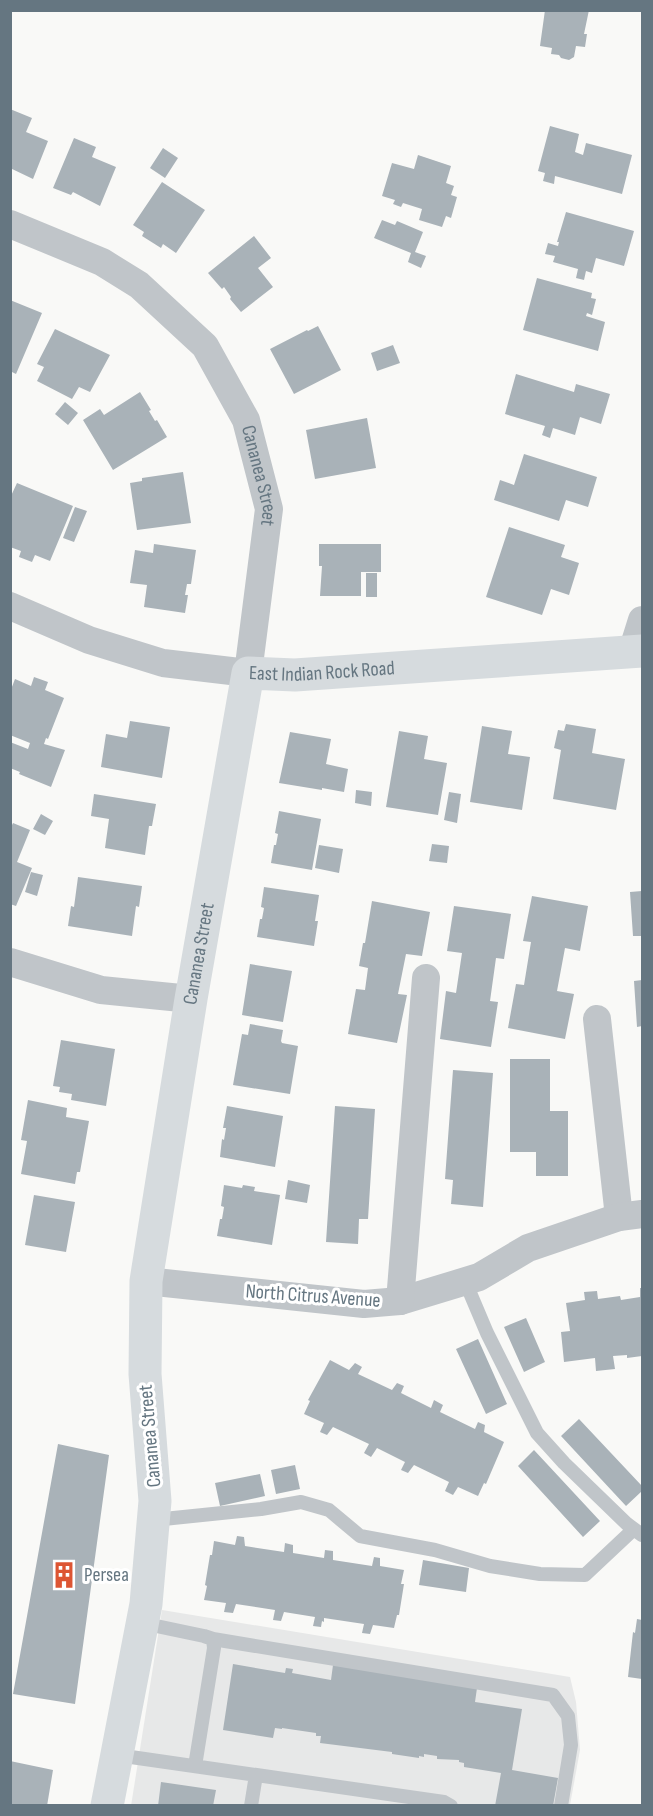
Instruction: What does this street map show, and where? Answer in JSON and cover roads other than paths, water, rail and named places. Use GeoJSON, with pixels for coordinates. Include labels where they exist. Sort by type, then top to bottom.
{"type":"FeatureCollection","features":[{"type":"Feature","properties":{"kind":"street","name":"Cananea Street"},"geometry":{"type":"LineString","coordinates":[[10,224],[102,262],[139,285],[205,346],[246,420],[269,509],[248,673],[191,999],[146,1281],[145,1374],[155,1501],[154,1520],[146,1604],[107,1806]]}},
{"type":"Feature","properties":{"kind":"street","name":"East Indian Rock Road"},"geometry":{"type":"LineString","coordinates":[[10,606],[89,639],[164,663],[248,673],[295,675],[637,652]]}},
{"type":"Feature","properties":{"kind":"street"},"geometry":{"type":"LineString","coordinates":[[637,652],[642,620]]}},
{"type":"Feature","properties":{"kind":"street"},"geometry":{"type":"LineString","coordinates":[[10,962],[101,990],[191,999]]}},
{"type":"Feature","properties":{"kind":"street"},"geometry":{"type":"LineString","coordinates":[[400,1301],[426,978]]}},
{"type":"Feature","properties":{"kind":"street"},"geometry":{"type":"LineString","coordinates":[[597,1019],[631,1216]]}},
{"type":"Feature","properties":{"kind":"street","name":"North Citrus Avenue"},"geometry":{"type":"LineString","coordinates":[[146,1281],[364,1304],[400,1301],[479,1277],[528,1248],[631,1216]]}},
{"type":"Feature","properties":{"kind":"lane"},"geometry":{"type":"LineString","coordinates":[[154,1520],[261,1509],[301,1502],[329,1510],[360,1536],[435,1550],[490,1566],[540,1574],[585,1575],[638,1532],[564,1463],[537,1433],[487,1333],[465,1281]]}},
{"type":"Feature","properties":{"kind":"lane"},"geometry":{"type":"LineString","coordinates":[[142,1623],[213,1639],[553,1695],[568,1716],[571,1745],[561,1806]]}},
{"type":"Feature","properties":{"kind":"lane"},"geometry":{"type":"LineString","coordinates":[[195,1766],[214,1648],[213,1639]]}},
{"type":"Feature","properties":{"kind":"lane"},"geometry":{"type":"LineString","coordinates":[[117,1755],[444,1802],[451,1806]]}},
{"type":"Feature","properties":{"kind":"lane"},"geometry":{"type":"LineString","coordinates":[[251,1806],[256,1775]]}},
{"type":"Feature","properties":{"kind":"place","name":"Persea"},"geometry":{"type":"Point","coordinates":[64,1575]}}]}
